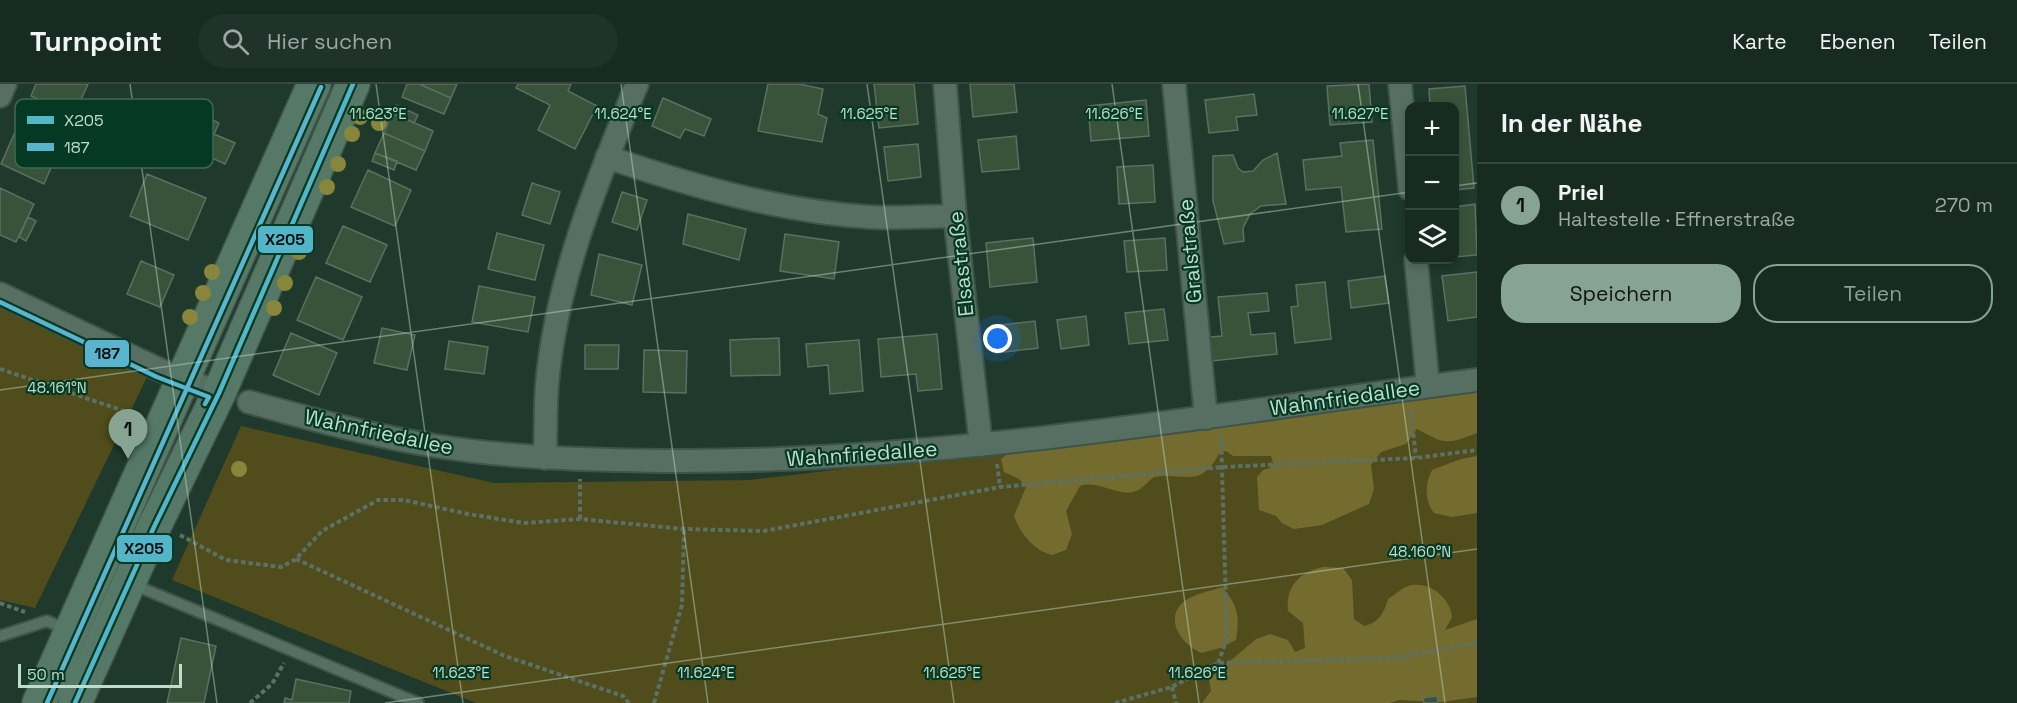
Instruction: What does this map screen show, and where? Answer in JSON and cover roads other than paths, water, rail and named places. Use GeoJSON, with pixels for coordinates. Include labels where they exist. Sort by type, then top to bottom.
{"type":"FeatureCollection","features":[{"type":"Feature","properties":{"kind":"main road"},"geometry":{"type":"LineString","coordinates":[[39,703],[314,84]]}},
{"type":"Feature","properties":{"kind":"main road"},"geometry":{"type":"LineString","coordinates":[[75,703],[154,527],[234,398],[354,84]]}},
{"type":"Feature","properties":{"kind":"street"},"geometry":{"type":"LineString","coordinates":[[0,96],[5,84]]}},
{"type":"Feature","properties":{"kind":"street"},"geometry":{"type":"LineString","coordinates":[[545,458],[547,384],[563,292],[584,219],[637,84]]}},
{"type":"Feature","properties":{"kind":"street","name":"Elsastraße"},"geometry":{"type":"LineString","coordinates":[[945,84],[955,216],[981,445]]}},
{"type":"Feature","properties":{"kind":"street","name":"Gralstraße"},"geometry":{"type":"LineString","coordinates":[[1174,84],[1213,417]]}},
{"type":"Feature","properties":{"kind":"street"},"geometry":{"type":"LineString","coordinates":[[1400,84],[1407,156]]}},
{"type":"Feature","properties":{"kind":"street"},"geometry":{"type":"LineString","coordinates":[[607,157],[687,184],[770,204],[869,217],[955,216]]}},
{"type":"Feature","properties":{"kind":"street"},"geometry":{"type":"LineString","coordinates":[[1416,264],[1419,387]]}},
{"type":"Feature","properties":{"kind":"street","name":"Wahnfriedallee"},"geometry":{"type":"LineString","coordinates":[[0,294],[184,380],[234,398],[360,432],[438,447],[545,458],[715,461],[837,458],[981,445],[1213,417],[1477,380]]}},
{"type":"Feature","properties":{"kind":"lane"},"geometry":{"type":"LineString","coordinates":[[129,583],[418,703]]}},
{"type":"Feature","properties":{"kind":"lane"},"geometry":{"type":"LineString","coordinates":[[0,636],[47,621],[70,632]]}},
{"type":"Feature","properties":{"kind":"place","name":"Priel"},"geometry":{"type":"Point","coordinates":[128,459]}}]}
